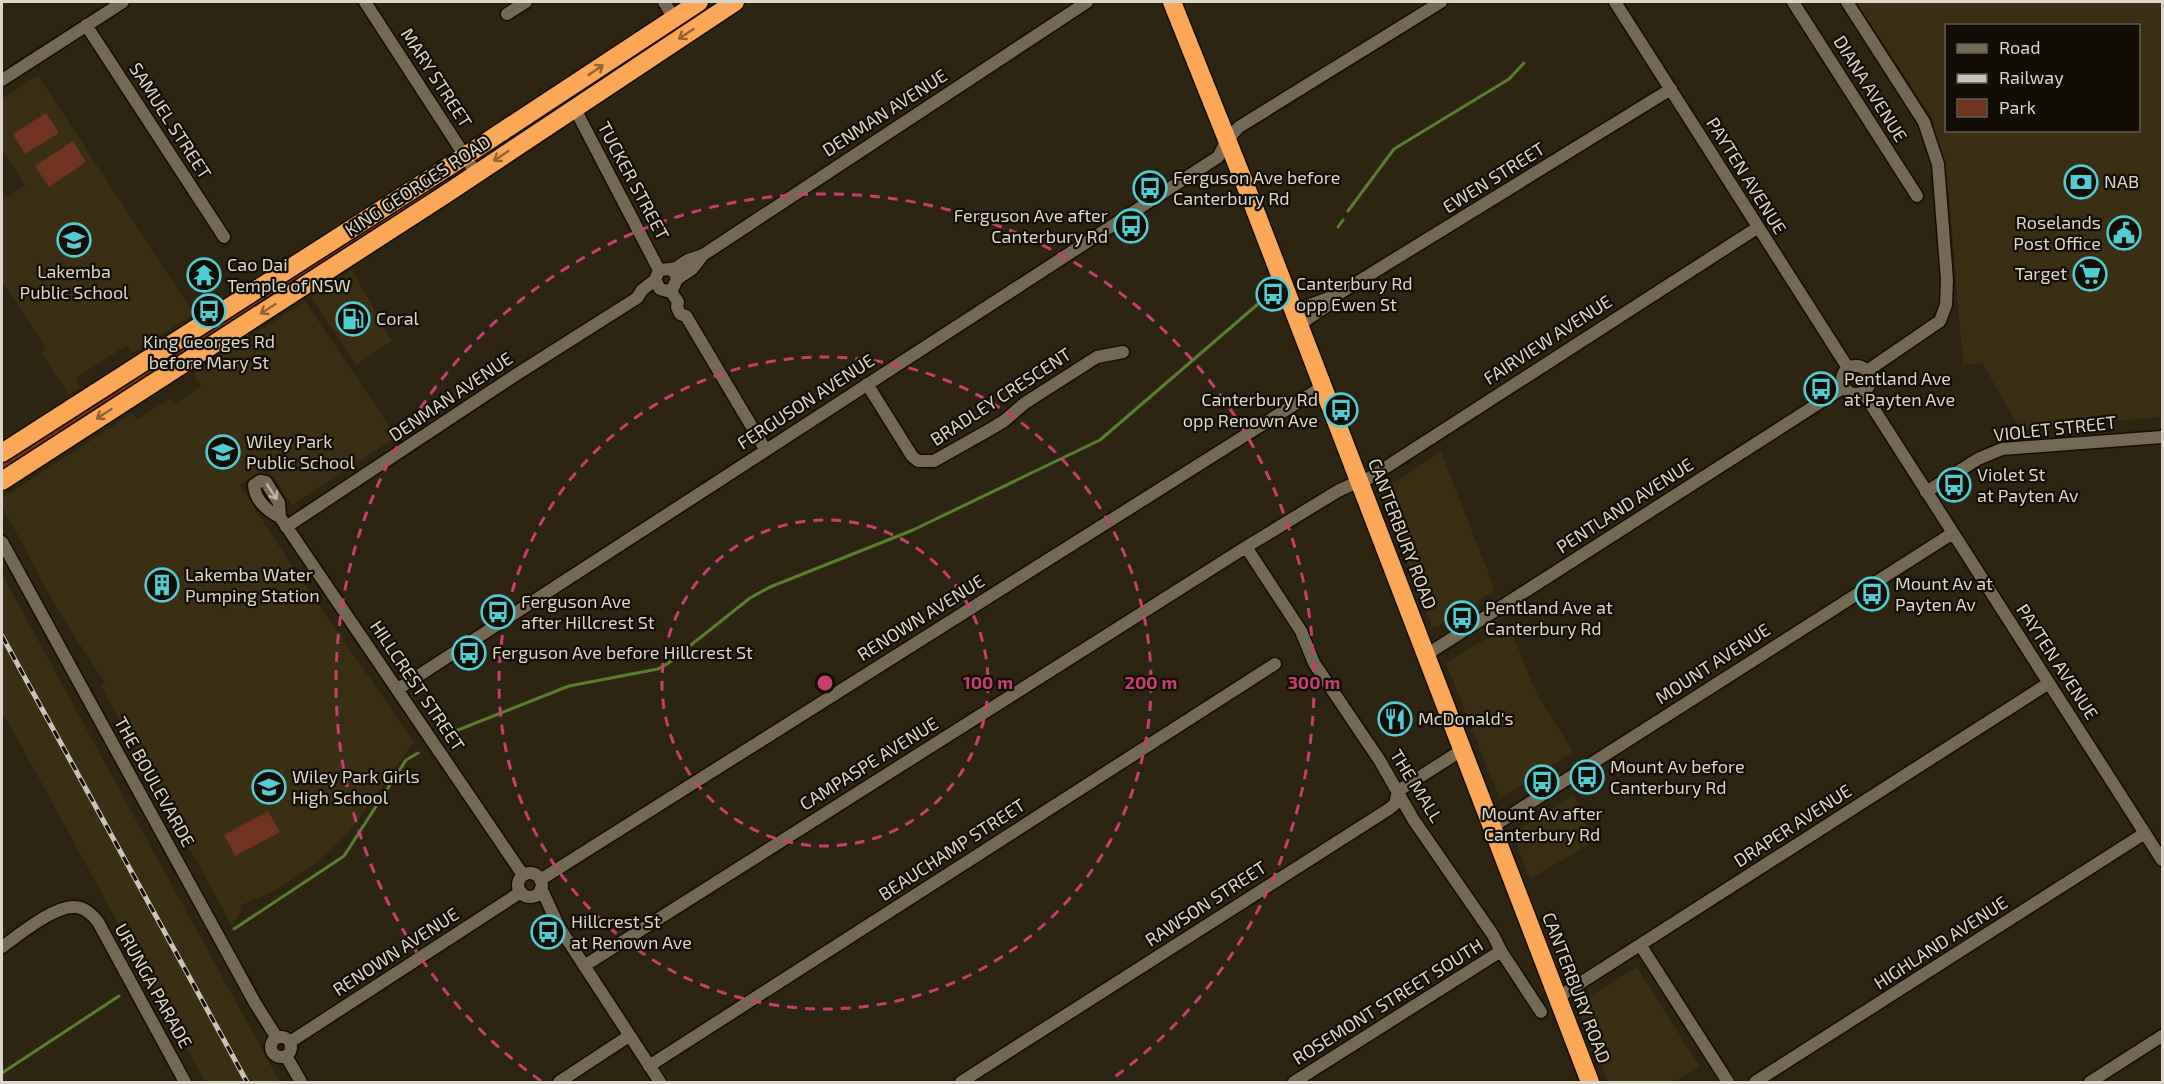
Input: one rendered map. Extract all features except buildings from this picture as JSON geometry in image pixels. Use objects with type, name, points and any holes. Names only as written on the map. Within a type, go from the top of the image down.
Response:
[{"type":"highway","name":"KING GEORGES ROAD","points":[[2,453],[465,156],[699,2]]},
{"type":"highway","name":"KING GEORGES ROAD","points":[[2,481],[575,109],[735,2]]},
{"type":"highway","name":"CANTERBURY ROAD","points":[[1172,2],[1590,1083]]},
{"type":"street","points":[[2,80],[123,2]]},
{"type":"street","name":"MARY STREET","points":[[365,2],[476,173]]},
{"type":"street","points":[[507,14],[526,2]]},
{"type":"street","points":[[664,2],[674,18]]},
{"type":"street","name":"DENMAN AVENUE","points":[[283,522],[637,298],[642,290],[665,279],[688,260],[703,255],[1087,2]]},
{"type":"street","name":"FERGUSON AVENUE","points":[[398,689],[1218,157],[1227,141],[1239,127],[1421,6],[1441,2]]},
{"type":"street","name":"PAYTEN AVENUE","points":[[1615,2],[1848,368]]},
{"type":"street","name":"DIANA AVENUE","points":[[1793,2],[1917,196]]},
{"type":"street","points":[[1847,2],[1924,122],[1938,164],[1943,206],[1946,305],[1940,321],[1867,371]]},
{"type":"street","name":"SAMUEL STREET","points":[[86,26],[224,237]]},
{"type":"street","name":"EWEN STREET","points":[[1296,318],[1328,306],[1335,296],[1671,89]]},
{"type":"street","name":"TUCKER STREET","points":[[575,109],[678,302],[677,307],[680,314],[686,316],[765,449]]},
{"type":"street","name":"FAIRVIEW AVENUE","points":[[1359,482],[1757,228]]},
{"type":"street","name":"BRADLEY CRESCENT","points":[[867,384],[912,456],[918,461],[934,461],[1004,421],[1025,403],[1097,357],[1123,352]]},
{"type":"street","points":[[1860,366],[1867,371],[1869,385],[1863,392],[1855,394],[1844,387],[1842,375],[1848,368],[1860,366]]},
{"type":"street","name":"RENOWN AVENUE","points":[[540,884],[1322,387]]},
{"type":"street","name":"PENTLAND AVENUE","points":[[1426,655],[1844,387]]},
{"type":"street","name":"PAYTEN AVENUE","points":[[1863,392],[2163,860]]},
{"type":"street","name":"VIOLET STREET","points":[[1926,492],[1978,459],[2002,449],[2163,437]]},
{"type":"street","name":"CAMPASPE AVENUE","points":[[584,966],[1246,547],[1338,491],[1359,482]]},
{"type":"street","name":"HILLCREST STREET","points":[[283,522],[523,875]]},
{"type":"street","name":"MOUNT AVENUE","points":[[1492,826],[1953,533]]},
{"type":"street","name":"THE BOULEVARDE","points":[[2,542],[255,1003],[277,1038]]},
{"type":"street","name":"THE MALL","points":[[1246,547],[1301,631],[1314,663],[1398,791],[1413,819],[1493,935],[1500,951],[1541,1012]]},
{"type":"street","name":"BEAUCHAMP STREET","points":[[649,1066],[1275,664]]},
{"type":"street","name":"DRAPER AVENUE","points":[[1557,998],[2049,683]]},
{"type":"street","name":"RAWSON STREET","points":[[961,1083],[1389,809],[1395,804],[1398,791],[1462,750]]},
{"type":"street","name":"HIGHLAND AVENUE","points":[[1755,1083],[2145,833]]},
{"type":"street","points":[[559,927],[525,895],[518,882],[523,875],[531,873],[540,884],[559,927],[660,1083]]},
{"type":"street","points":[[525,895],[536,894],[540,884]]},
{"type":"street","name":"RENOWN AVENUE","points":[[290,1042],[525,895]]},
{"type":"street","name":"URUNGA PARADE","points":[[2,947],[60,910],[74,906],[85,910],[98,922],[185,1083]]},
{"type":"street","points":[[1641,946],[1728,1083]]},
{"type":"street","name":"ROSEMONT STREET SOUTH","points":[[1294,1083],[1500,951]]},
{"type":"street","points":[[560,1083],[628,1036]]},
{"type":"street","points":[[2090,1083],[2163,1036]]},
{"type":"street","points":[[283,1037],[290,1042],[292,1048],[286,1056],[277,1056],[272,1052],[272,1042],[277,1038],[283,1037]]},
{"type":"street","points":[[286,1056],[301,1083]]},
{"type":"shaded area","points":[[1856,2],[2162,2],[2162,417],[2020,429],[1982,363],[1963,365],[1949,195],[1944,163],[1938,161],[1934,121]]},
{"type":"shaded area","name":"Lakemba Public School","points":[[38,75],[194,314],[133,353],[127,345],[76,378],[80,387],[69,395],[41,353],[46,349],[2,280],[2,201],[25,185],[2,149],[2,99]]},
{"type":"shaded area","name":"Coral","points":[[352,270],[392,341],[356,365],[311,297]]},
{"type":"shaded area","points":[[305,301],[397,437],[292,505],[267,467],[240,485],[290,563],[414,742],[349,832],[317,862],[278,889],[256,900],[254,898],[240,907],[242,910],[232,926],[101,686],[105,683],[57,609],[2,506],[2,498],[133,413],[137,420],[170,398],[176,403],[201,386],[193,374]]},
{"type":"shaded area","points":[[1441,452],[1495,590],[1436,627],[1432,626],[1382,496],[1385,489]]},
{"type":"shaded area","points":[[2,574],[280,1082],[205,1082],[2,711]]},
{"type":"shaded area","points":[[1509,625],[1536,692],[1573,752],[1500,799],[1446,663]]},
{"type":"shaded area","points":[[1574,794],[1593,842],[1530,879],[1513,834]]},
{"type":"shaded area","points":[[1637,967],[1699,1066],[1674,1082],[1607,1082],[1579,1009],[1580,1003]]},
{"type":"green space","points":[[46,113],[59,133],[25,154],[13,134]]},
{"type":"green space","points":[[73,141],[86,162],[49,187],[35,166]]},
{"type":"green space","points":[[451,174],[427,195],[2,470],[2,463],[323,254]]},
{"type":"green space","points":[[268,811],[280,832],[235,856],[224,835]]},
{"type":"waterway","points":[[1348,211],[1394,149],[1509,79],[1524,63]]},
{"type":"waterway","points":[[1338,227],[1343,220]]},
{"type":"waterway","points":[[448,734],[569,686],[658,669],[750,598],[770,587],[913,530],[1100,440],[1265,298]]},
{"type":"waterway","points":[[234,929],[344,856],[406,760],[418,753]]},
{"type":"waterway","points":[[2,1073],[119,996]]},
{"type":"railway","points":[[2,636],[247,1082]]},
{"type":"place","name":"NAB","points":[[2081,182]]},
{"type":"place","name":"Ferguson Ave before Canterbury Rd","points":[[1150,188]]},
{"type":"place","name":"Ferguson Ave after Canterbury Rd","points":[[1131,226]]},
{"type":"place","name":"Roselands Post Office","points":[[2124,233]]},
{"type":"place","name":"Lakemba Public School","points":[[74,240]]},
{"type":"place","name":"Target","points":[[2090,274]]},
{"type":"place","name":"Cao Dai Temple of NSW","points":[[204,275]]},
{"type":"place","name":"Canterbury Rd opp Ewen St","points":[[1273,294]]},
{"type":"place","name":"King Georges Rd before Mary St","points":[[209,311]]},
{"type":"place","name":"Coral","points":[[353,319]]},
{"type":"place","name":"Pentland Ave at Payten Ave","points":[[1821,389]]},
{"type":"place","name":"Canterbury Rd opp Renown Ave","points":[[1341,410]]},
{"type":"place","name":"Wiley Park Public School","points":[[223,452]]},
{"type":"place","name":"Violet St at Payten Av","points":[[1954,485]]},
{"type":"place","name":"Lakemba Water Pumping Station","points":[[162,585]]},
{"type":"place","name":"Mount Av at Payten Av","points":[[1872,594]]},
{"type":"place","name":"Ferguson Ave after Hillcrest St","points":[[498,612]]},
{"type":"place","name":"Pentland Ave at Canterbury Rd","points":[[1462,618]]},
{"type":"place","name":"Ferguson Ave before Hillcrest St","points":[[469,653]]},
{"type":"place","name":"McDonald's","points":[[1395,719]]},
{"type":"place","name":"Mount Av before Canterbury Rd","points":[[1587,777]]},
{"type":"place","name":"Mount Av after Canterbury Rd","points":[[1542,782]]},
{"type":"place","name":"Wiley Park Girls High School","points":[[269,787]]},
{"type":"place","name":"Hillcrest St at Renown Ave","points":[[548,932]]}]
